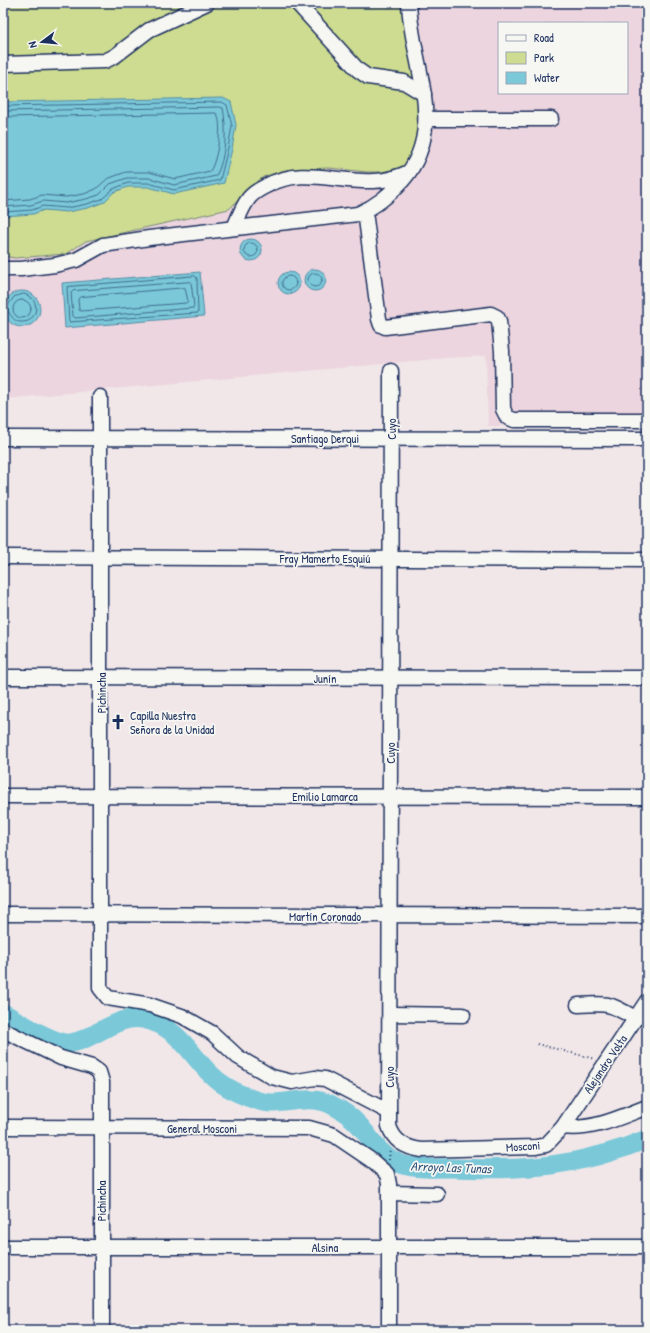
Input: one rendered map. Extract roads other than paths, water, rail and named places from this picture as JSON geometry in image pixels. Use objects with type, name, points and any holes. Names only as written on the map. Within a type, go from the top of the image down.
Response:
[{"type":"street","points":[[3,64],[105,61],[115,56],[149,30],[208,3]]},
{"type":"street","points":[[297,3],[358,70],[368,78],[404,82],[424,94]]},
{"type":"street","points":[[3,268],[21,269],[55,265],[76,260],[103,245],[358,214],[374,207],[390,194],[411,171],[422,150],[426,119],[424,94],[410,19],[410,3]]},
{"type":"street","points":[[426,119],[551,119]]},
{"type":"street","points":[[234,228],[241,210],[250,197],[279,179],[296,176],[317,176],[374,181],[397,177],[411,171]]},
{"type":"street","points":[[358,214],[363,215],[366,219],[379,319],[382,325],[385,327],[491,314],[497,317],[499,321],[502,351],[503,409],[507,417],[514,420],[647,420]]},
{"type":"street","name":"Cuyo","points":[[391,371],[389,1126],[392,1135]]},
{"type":"street","name":"Pichincha","points":[[100,397],[100,988],[108,998],[150,1005],[197,1024],[212,1033],[238,1057],[259,1071],[272,1077],[292,1082],[315,1078],[325,1079],[389,1112]]},
{"type":"street","name":"Santiago Derqui","points":[[3,438],[647,439]]},
{"type":"street","name":"Fray Mamerto Esquiú","points":[[3,558],[391,558],[647,560]]},
{"type":"street","name":"Junín","points":[[3,677],[647,678]]},
{"type":"street","name":"Emilio Lamarca","points":[[3,796],[647,797]]},
{"type":"street","name":"Martín Coronado","points":[[3,914],[647,916]]},
{"type":"street","name":"Alejandro Volta","points":[[563,1127],[647,1001]]},
{"type":"street","points":[[578,1005],[610,1004],[636,1018]]},
{"type":"street","points":[[390,1014],[463,1015]]},
{"type":"street","name":"Pichincha","points":[[3,1030],[62,1058],[92,1067],[99,1072],[102,1082],[102,1330]]},
{"type":"street","points":[[563,1127],[578,1129],[597,1126],[647,1107]]},
{"type":"street","name":"General Mosconi","points":[[3,1127],[309,1128],[334,1135],[371,1160],[387,1174],[389,1193]]},
{"type":"street","name":"Mosconi","points":[[392,1135],[399,1143],[411,1149],[536,1148],[546,1145],[563,1127]]},
{"type":"street","points":[[389,1330],[389,1193],[437,1194]]},
{"type":"street","name":"Alsina","points":[[3,1247],[647,1247]]},
{"type":"water","points":[[223,98],[231,102],[236,125],[224,183],[174,194],[148,187],[128,187],[114,192],[104,202],[88,208],[67,212],[44,210],[33,214],[3,216],[3,102]]},
{"type":"water","points":[[251,239],[259,242],[262,250],[259,258],[251,261],[243,258],[240,250],[243,242]]},
{"type":"water","points":[[315,269],[323,272],[326,280],[323,288],[315,291],[307,288],[304,280],[307,272]]},
{"type":"water","points":[[200,272],[204,316],[65,328],[62,283]]},
{"type":"water","points":[[289,272],[297,275],[300,283],[297,291],[289,294],[281,291],[278,283],[281,275]]},
{"type":"water","points":[[26,291],[35,296],[39,302],[39,316],[35,322],[26,327],[18,327],[9,322],[5,316],[4,305],[9,296],[15,292]]},
{"type":"waterway","name":"Arroyo Las Tunas","points":[[3,1013],[41,1034],[64,1043],[73,1043],[82,1040],[122,1021],[142,1019],[157,1023],[180,1039],[206,1069],[216,1079],[231,1090],[259,1101],[270,1103],[315,1100],[330,1104],[346,1113],[356,1122],[383,1154],[388,1158],[407,1166],[476,1169],[526,1168],[598,1156],[647,1139]]},
{"type":"place","name":"Capilla Nuestra Señora de la Unidad","points":[[118,722]]}]
